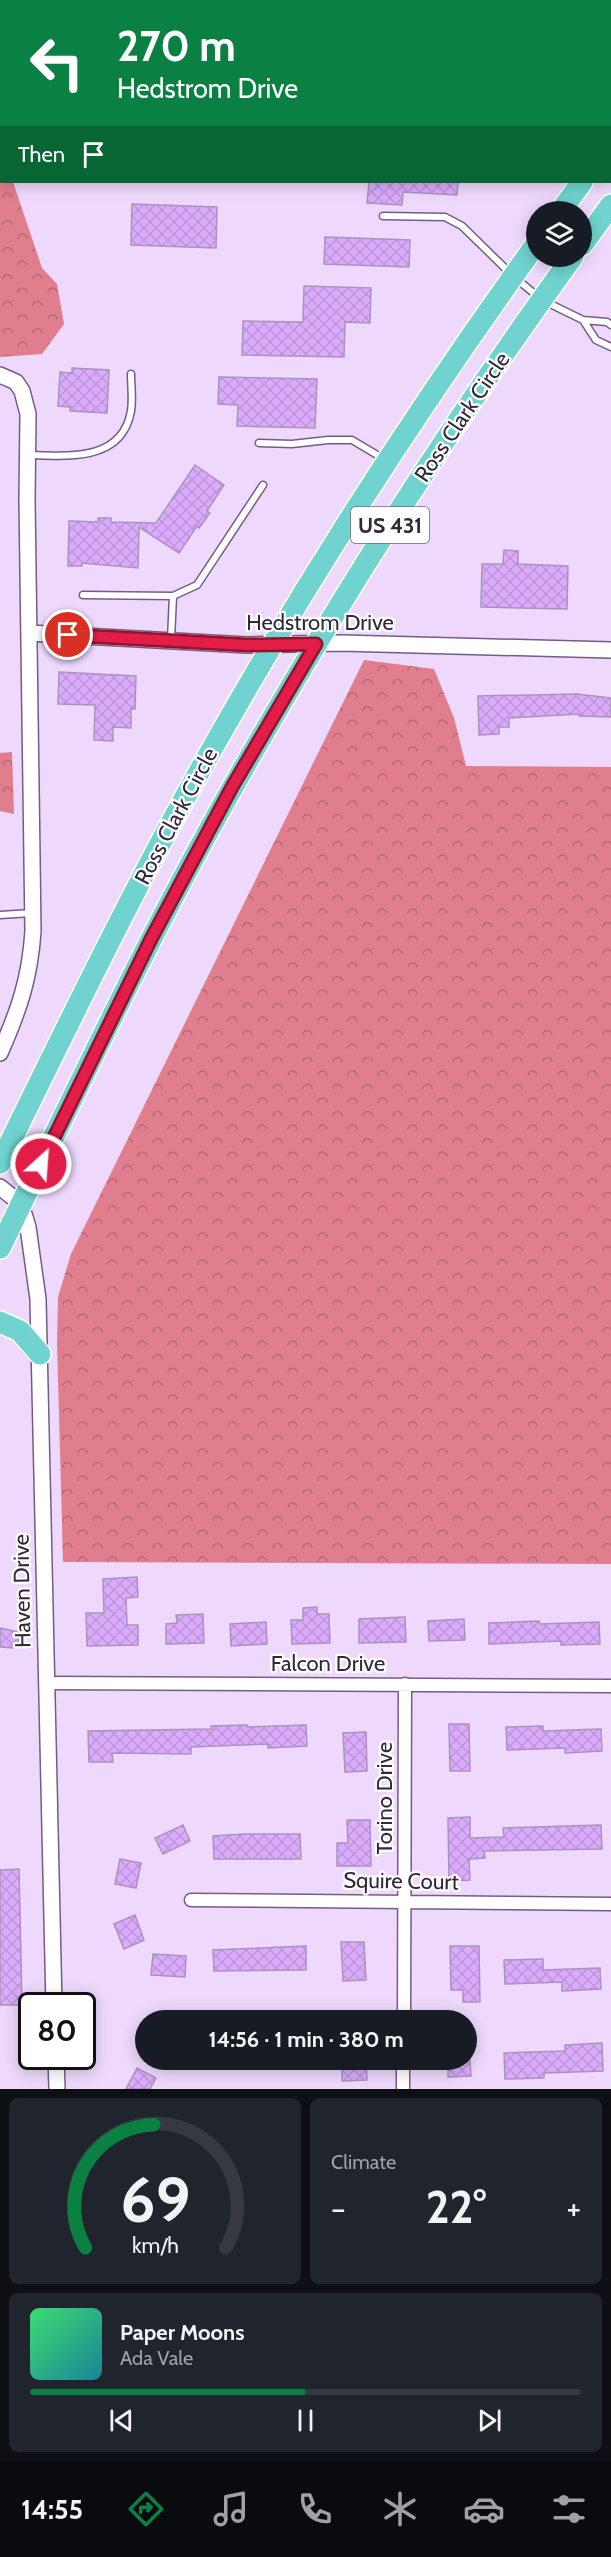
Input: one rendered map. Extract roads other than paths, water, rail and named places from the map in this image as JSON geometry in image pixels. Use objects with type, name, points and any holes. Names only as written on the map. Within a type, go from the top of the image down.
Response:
[{"type":"highway","points":[[568,201],[581,183]]},
{"type":"highway","points":[[592,231],[611,205]]},
{"type":"highway","name":"Ross Clark Circle","points":[[0,1163],[114,931],[194,781],[272,644],[387,461],[526,258]]},
{"type":"highway","name":"Ross Clark Circle","points":[[0,1248],[151,939],[232,787],[316,644],[420,479],[565,267]]},
{"type":"highway","points":[[0,1322],[20,1331],[40,1354]]},
{"type":"street","points":[[0,1053],[15,1019],[28,979],[31,960],[32,913],[28,414],[22,391],[16,382],[4,376]]},
{"type":"street","name":"Hedstrom Drive","points":[[29,633],[272,644],[611,650]]},
{"type":"street","points":[[0,1188],[21,1204]]},
{"type":"street","name":"Haven Drive","points":[[21,1204],[28,1227],[34,1263],[40,1354],[54,1992]]},
{"type":"street","name":"Falcon Drive","points":[[46,1683],[611,1686]]},
{"type":"street","name":"Torino Drive","points":[[404,2010],[405,1684]]},
{"type":"street","name":"Squire Court","points":[[191,1900],[610,1904]]},
{"type":"street","points":[[56,2070],[57,2089]]},
{"type":"street","points":[[403,2070],[403,2089]]},
{"type":"lane","points":[[383,216],[445,217],[462,226],[513,276],[542,300],[583,320],[611,324]]},
{"type":"lane","points":[[583,320],[596,340],[611,347]]},
{"type":"lane","points":[[28,455],[65,456],[91,452],[113,445],[126,426],[131,410],[131,374]]},
{"type":"lane","points":[[259,443],[292,444],[352,440],[387,461]]},
{"type":"lane","points":[[83,595],[173,596],[197,585],[263,484]]},
{"type":"lane","points":[[171,641],[173,596]]},
{"type":"lane","points":[[0,915],[32,913]]}]
